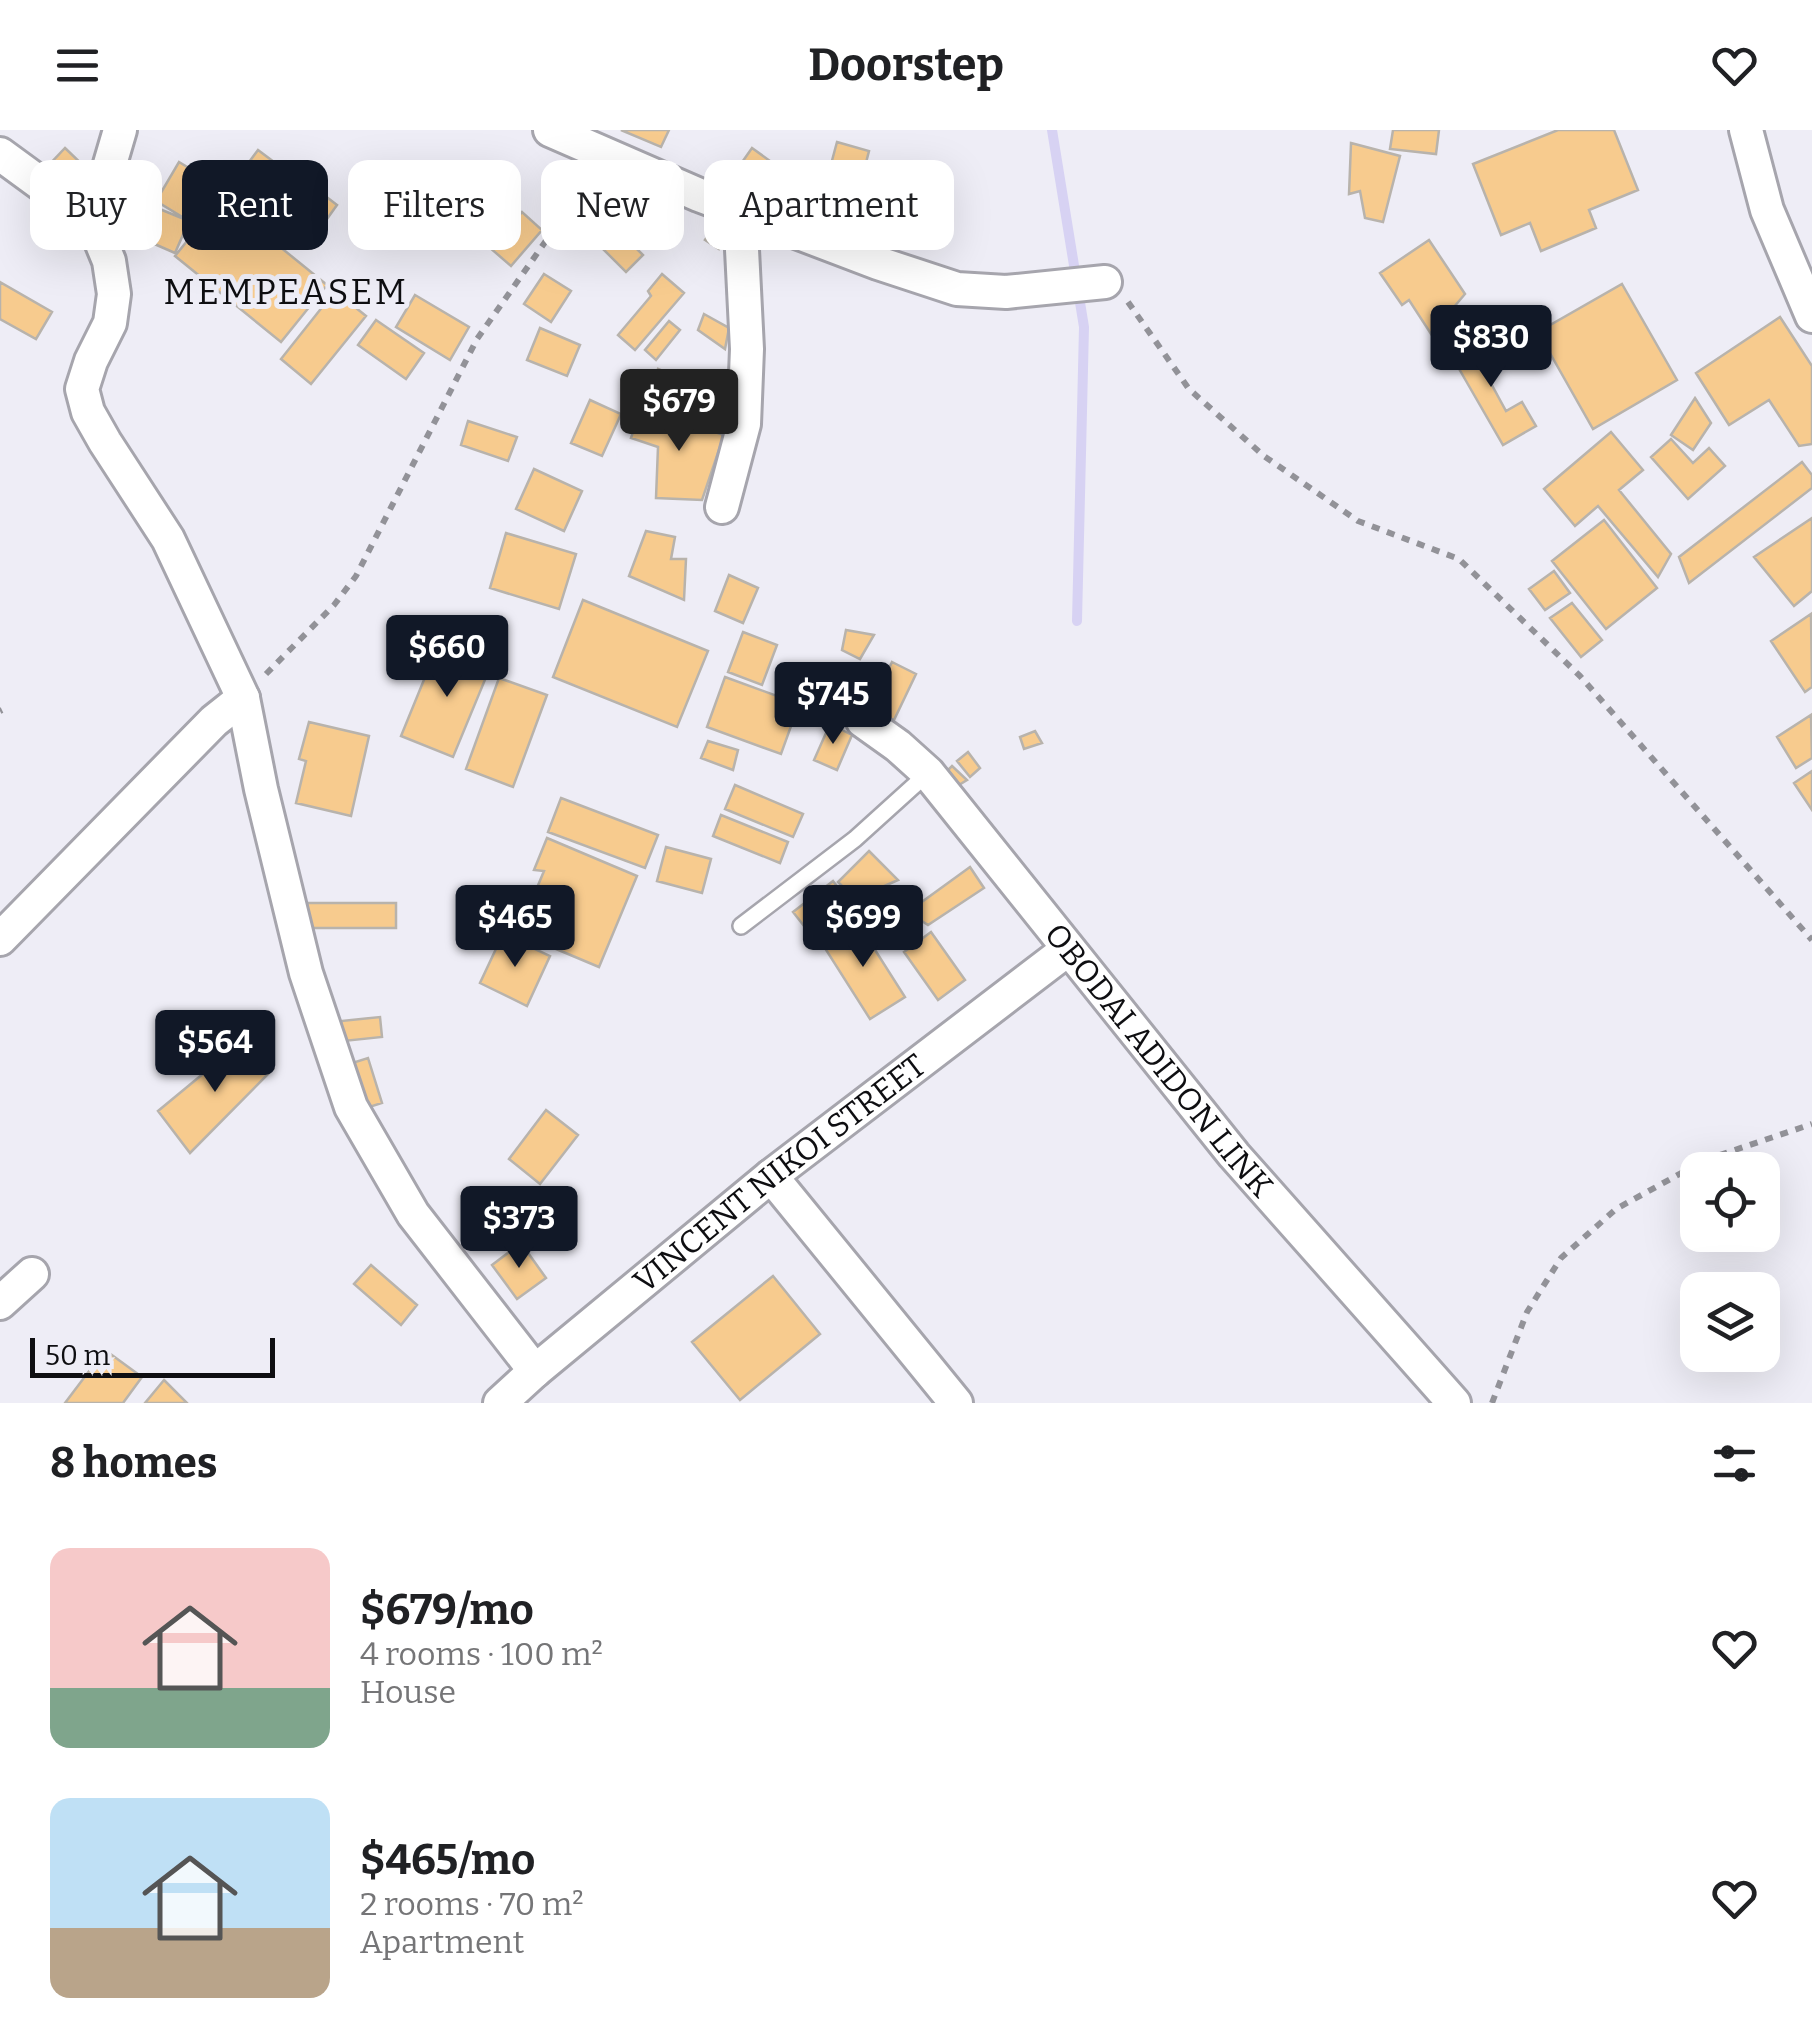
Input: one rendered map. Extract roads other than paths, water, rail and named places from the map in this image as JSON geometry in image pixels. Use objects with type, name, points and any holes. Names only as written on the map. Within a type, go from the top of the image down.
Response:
[{"type":"street","points":[[111,160],[120,130]]},
{"type":"street","points":[[550,130],[704,195]]},
{"type":"street","points":[[1746,130],[1767,210],[1812,316]]},
{"type":"street","points":[[0,154],[30,176]]},
{"type":"street","points":[[104,250],[114,294],[110,323],[91,360],[82,390],[88,412],[168,539],[243,698],[306,973],[351,1106],[413,1214],[535,1371]]},
{"type":"street","points":[[722,506],[744,424],[747,349],[742,250]]},
{"type":"street","points":[[845,250],[957,289],[1006,292],[1097,282]]},
{"type":"street","points":[[0,939],[214,721],[243,698]]},
{"type":"street","name":"OBODAI ADIDON LINK","points":[[863,721],[928,773],[1234,1155],[1454,1403]]},
{"type":"street","name":"VINCENT NIKOI STREET","points":[[500,1403],[771,1176],[1068,950]]},
{"type":"street","points":[[771,1176],[956,1403]]},
{"type":"street","points":[[0,1303],[32,1274]]},
{"type":"lane","points":[[741,926],[855,840],[928,773]]},
{"type":"waterway","points":[[1052,130],[1084,327],[1077,621]]},
{"type":"district","name":"MEMPEASEM","points":[[286,292]]}]
